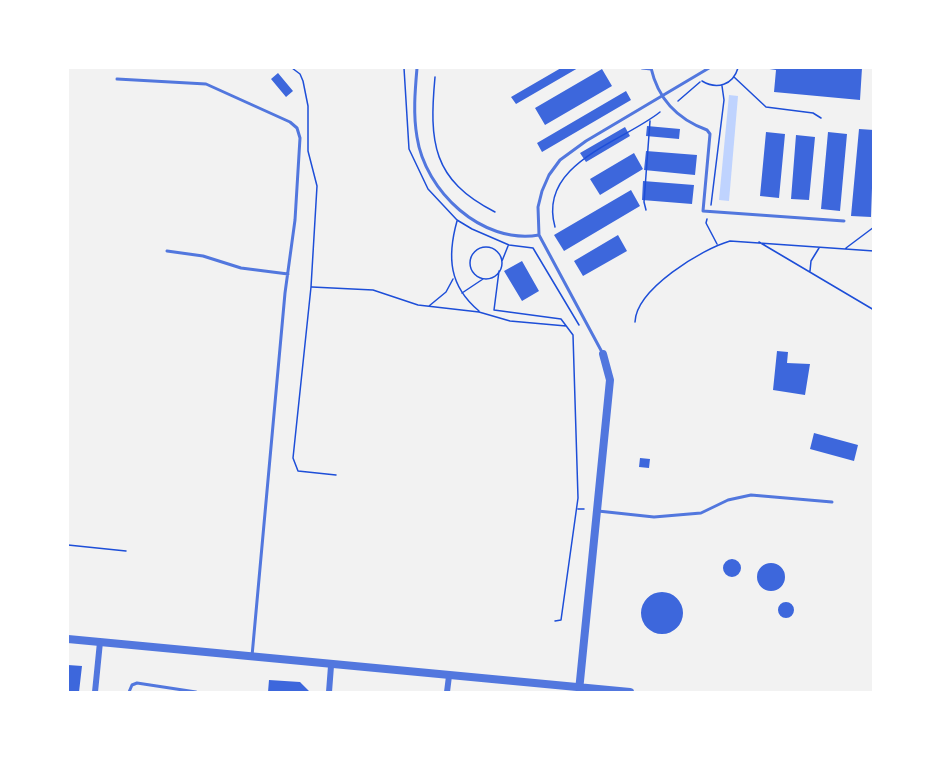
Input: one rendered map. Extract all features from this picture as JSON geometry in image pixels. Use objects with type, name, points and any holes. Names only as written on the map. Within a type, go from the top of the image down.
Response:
[{"type":"street","points":[[579,690],[609,380],[603,354]]},
{"type":"street","points":[[68,639],[579,690],[630,693]]},
{"type":"street","points":[[95,693],[100,642]]},
{"type":"street","points":[[329,693],[331,666]]},
{"type":"street","points":[[447,693],[449,676]]},
{"type":"lane","points":[[417,68],[414,106],[417,139],[425,165],[441,191],[461,211],[494,230],[521,237],[539,235]]},
{"type":"lane","points":[[642,68],[651,68],[662,95],[678,116],[708,130],[710,134],[703,211],[844,221]]},
{"type":"lane","points":[[603,354],[539,235],[538,207],[542,191],[549,175],[560,160],[709,68]]},
{"type":"lane","points":[[117,79],[206,84],[290,122],[297,128],[300,138],[300,161],[267,469],[252,658]]},
{"type":"lane","points":[[167,251],[203,256],[241,268],[288,274]]},
{"type":"lane","points":[[597,511],[654,516],[702,513],[728,500],[752,495],[832,502]]},
{"type":"lane","points":[[129,693],[132,685],[137,683],[196,693]]},
{"type":"path","points":[[292,68],[297,70],[303,81],[308,106],[308,151],[317,186],[311,287],[292,458],[298,471],[336,475]]},
{"type":"path","points":[[404,68],[409,149],[428,189],[457,220],[509,245],[528,246],[537,252],[581,330]]},
{"type":"path","points":[[715,86],[722,86],[734,78],[738,68]]},
{"type":"path","points":[[435,77],[432,128],[442,165],[454,184],[471,200],[495,212]]},
{"type":"path","points":[[734,78],[766,107],[813,113],[821,118]]},
{"type":"path","points":[[678,101],[702,81]]},
{"type":"path","points":[[717,245],[706,223],[714,196],[724,100],[722,86]]},
{"type":"path","points":[[555,227],[552,216],[553,202],[565,176],[580,161],[651,120],[660,111]]},
{"type":"path","points":[[646,210],[644,202],[651,120]]},
{"type":"path","points":[[457,220],[450,253],[453,279],[461,294],[479,312]]},
{"type":"path","points":[[845,248],[873,227]]},
{"type":"path","points":[[635,322],[641,302],[656,284],[717,245],[730,241],[758,241],[873,251]]},
{"type":"path","points":[[758,241],[873,310]]},
{"type":"path","points":[[509,245],[502,262],[494,310],[561,319],[573,335],[574,343],[577,509],[561,620],[555,621]]},
{"type":"path","points":[[810,272],[811,261],[820,246]]},
{"type":"path","points":[[483,279],[471,270],[470,261],[473,253],[482,248],[490,248],[497,252],[502,262]]},
{"type":"path","points":[[461,294],[483,279],[492,278],[500,271]]},
{"type":"path","points":[[428,306],[447,292],[453,279]]},
{"type":"path","points":[[311,287],[373,290],[428,306],[479,312],[510,321],[567,326]]},
{"type":"path","points":[[577,509],[584,510]]},
{"type":"path","points":[[68,545],[126,551]]},
{"type":"water","points":[[729,95],[738,96],[729,201],[719,200]]},
{"type":"building","points":[[561,68],[578,68],[516,104],[511,97]]},
{"type":"building","points":[[763,68],[862,68],[860,100],[774,92],[776,70]]},
{"type":"building","points":[[602,69],[612,86],[545,125],[535,108]]},
{"type":"building","points":[[278,73],[293,91],[286,97],[271,79]]},
{"type":"building","points":[[626,91],[631,100],[542,152],[537,143]]},
{"type":"building","points":[[647,126],[680,129],[679,139],[646,136]]},
{"type":"building","points":[[625,127],[630,136],[586,162],[580,153]]},
{"type":"building","points":[[859,129],[874,130],[871,217],[851,216]]},
{"type":"building","points":[[766,132],[785,134],[779,198],[760,196]]},
{"type":"building","points":[[828,132],[847,134],[840,211],[821,209]]},
{"type":"building","points":[[796,135],[815,137],[809,200],[791,199]]},
{"type":"building","points":[[646,151],[697,155],[695,175],[644,170]]},
{"type":"building","points":[[634,153],[643,169],[600,195],[590,179]]},
{"type":"building","points":[[643,181],[694,185],[692,204],[642,200]]},
{"type":"building","points":[[631,190],[640,206],[564,251],[554,235]]},
{"type":"building","points":[[618,235],[627,251],[583,276],[574,261]]},
{"type":"building","points":[[522,261],[539,291],[522,301],[504,271]]},
{"type":"building","points":[[777,351],[788,352],[787,363],[810,364],[805,395],[773,390]]},
{"type":"building","points":[[814,433],[858,445],[854,461],[810,449]]},
{"type":"building","points":[[640,458],[650,459],[649,468],[639,467]]},
{"type":"building","points":[[732,559],[738,562],[741,568],[738,574],[732,577],[726,574],[723,568],[726,562]]},
{"type":"building","points":[[771,563],[781,567],[785,577],[781,587],[771,591],[761,587],[757,577],[761,567]]},
{"type":"building","points":[[662,592],[677,598],[683,613],[677,628],[662,634],[647,628],[641,613],[647,598]]},
{"type":"building","points":[[786,602],[792,604],[794,610],[792,616],[786,618],[780,616],[778,610],[780,604]]},
{"type":"building","points":[[68,665],[82,666],[79,692],[68,692]]},
{"type":"building","points":[[269,680],[300,682],[310,692],[268,692]]}]
